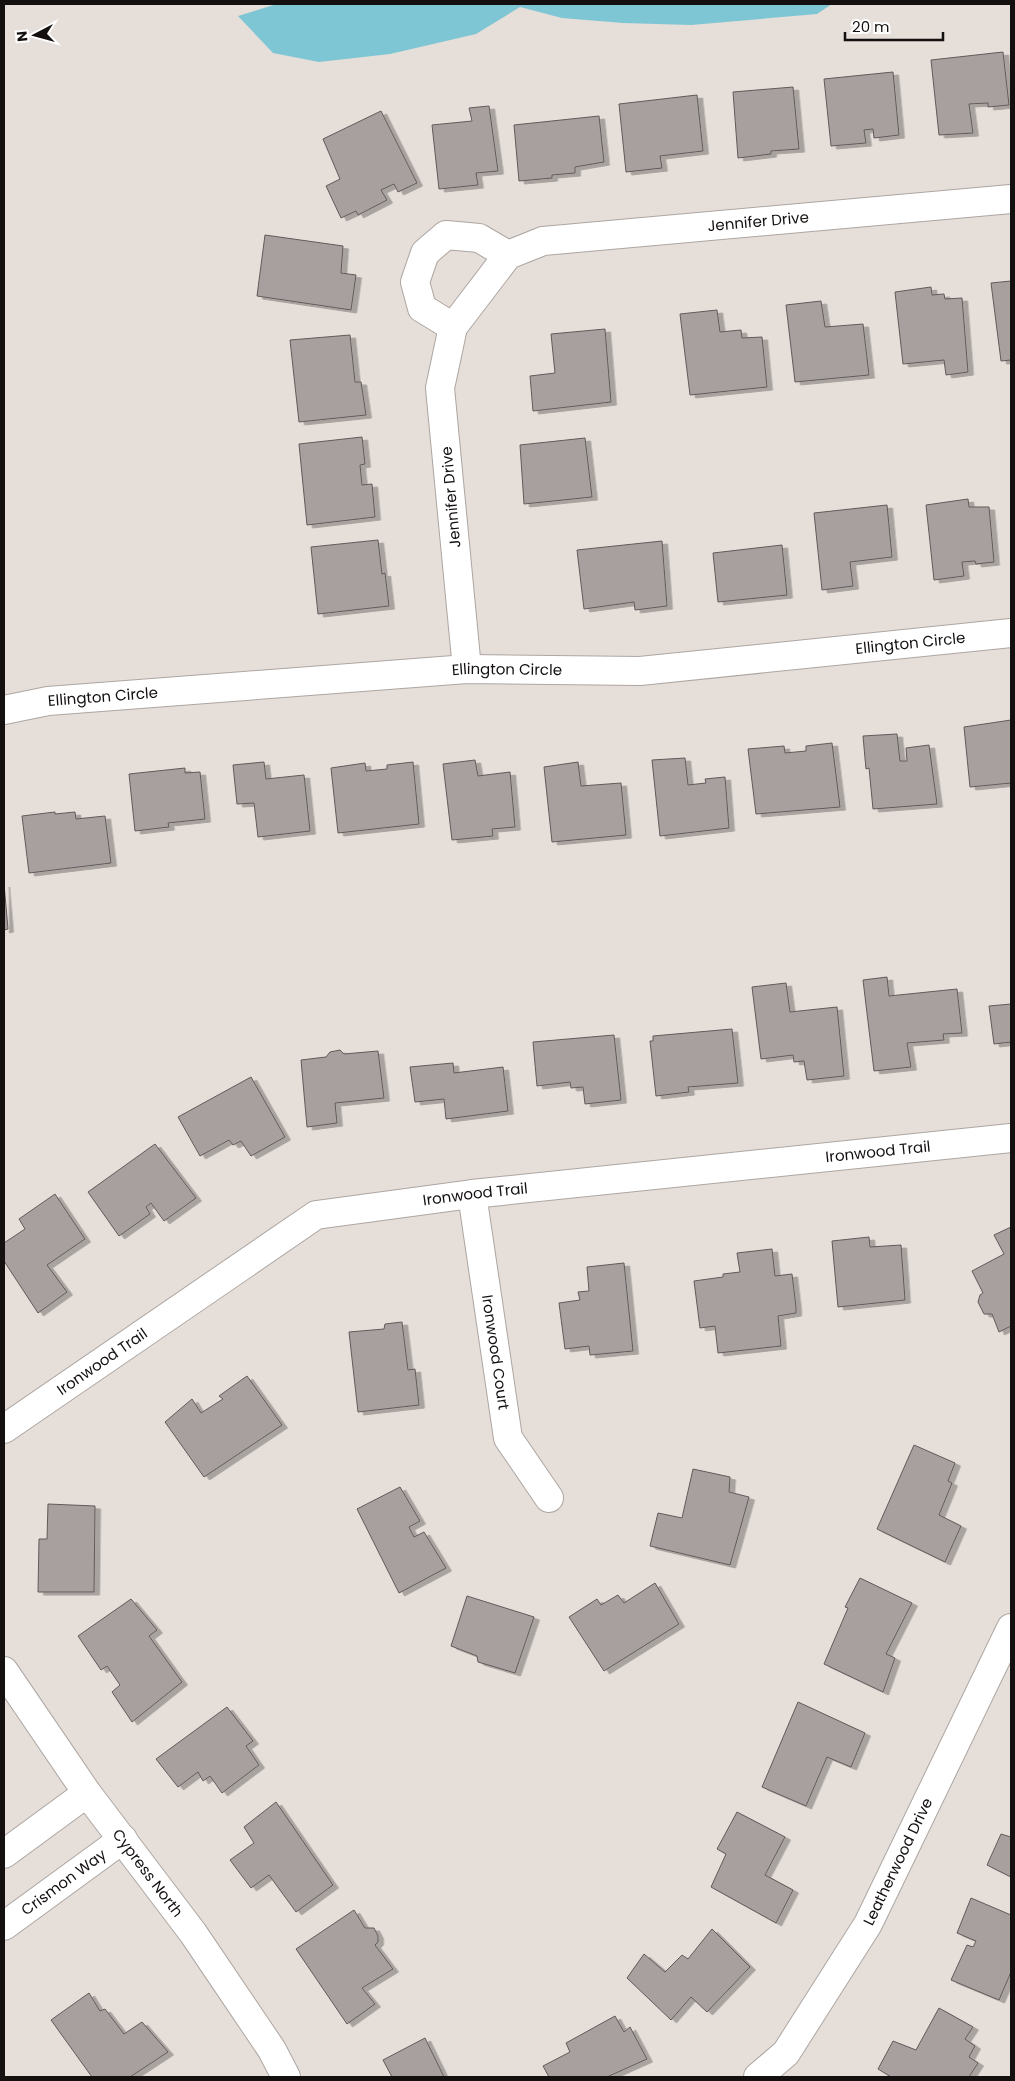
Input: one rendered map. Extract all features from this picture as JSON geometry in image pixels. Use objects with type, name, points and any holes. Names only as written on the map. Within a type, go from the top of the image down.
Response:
[{"type":"street","name":"Jennifer Drive","points":[[467,669],[440,388],[453,327],[508,255],[543,242],[1011,199]]},
{"type":"street","points":[[453,327],[422,308],[415,282],[425,253],[446,235],[479,238],[508,255]]},
{"type":"street","name":"Ellington Circle","points":[[4,710],[48,700],[467,669],[640,671],[1011,633]]},
{"type":"street","name":"Ironwood Trail","points":[[4,1429],[316,1215],[472,1194],[1011,1138]]},
{"type":"street","name":"Ironwood Court","points":[[472,1194],[508,1438],[549,1498]]},
{"type":"street","name":"Leatherwood Drive","points":[[758,2077],[786,2053],[868,1924],[1011,1628]]},
{"type":"street","name":"Cypress North","points":[[4,1671],[87,1793],[193,1933],[272,2050],[286,2077]]},
{"type":"street","points":[[4,1854],[87,1793]]},
{"type":"street","name":"Crismon Way","points":[[4,1926],[123,1839]]},
{"type":"water","points":[[277,4],[832,4],[817,14],[691,25],[623,23],[562,18],[520,7],[476,34],[390,54],[319,62],[273,53],[238,16]]},
{"type":"building","points":[[1003,52],[1009,105],[988,107],[988,103],[969,104],[973,133],[939,135],[931,60]]},
{"type":"building","points":[[893,72],[899,135],[874,138],[873,129],[864,130],[866,143],[831,146],[824,79]]},
{"type":"building","points":[[793,87],[799,149],[771,151],[771,154],[738,158],[733,92]]},
{"type":"building","points":[[697,95],[703,151],[660,156],[662,168],[626,172],[619,104]]},
{"type":"building","points":[[489,106],[498,171],[476,173],[478,185],[439,189],[432,125],[472,121],[469,108]]},
{"type":"building","points":[[381,111],[417,183],[398,192],[394,184],[381,190],[387,200],[358,215],[356,211],[341,218],[326,186],[340,179],[323,139]]},
{"type":"building","points":[[599,116],[604,162],[575,167],[575,173],[552,175],[552,178],[519,181],[514,125]]},
{"type":"building","points":[[265,235],[343,246],[341,273],[356,275],[351,310],[257,296]]},
{"type":"building","points":[[1011,281],[1011,360],[1001,361],[991,283]]},
{"type":"building","points":[[931,287],[932,295],[944,294],[945,299],[962,298],[968,372],[946,375],[944,360],[903,364],[895,292]]},
{"type":"building","points":[[821,301],[825,327],[863,324],[869,375],[795,382],[786,305]]},
{"type":"building","points":[[717,310],[720,332],[741,330],[742,338],[762,337],[767,387],[690,395],[680,314]]},
{"type":"building","points":[[605,329],[611,402],[533,411],[530,376],[555,373],[551,334]]},
{"type":"building","points":[[350,335],[355,382],[361,382],[366,415],[299,422],[290,340]]},
{"type":"building","points":[[362,437],[365,464],[360,465],[362,485],[372,484],[375,517],[307,525],[299,444]]},
{"type":"building","points":[[585,438],[592,497],[524,504],[520,445]]},
{"type":"building","points":[[968,499],[969,507],[989,507],[994,562],[976,564],[975,561],[962,562],[964,576],[934,580],[926,505]]},
{"type":"building","points":[[887,505],[892,557],[850,562],[853,586],[822,590],[814,513]]},
{"type":"building","points":[[378,540],[382,574],[385,573],[389,606],[318,614],[311,547]]},
{"type":"building","points":[[662,541],[667,606],[635,610],[634,602],[584,609],[577,550]]},
{"type":"building","points":[[782,545],[787,595],[718,602],[713,553]]},
{"type":"building","points":[[1011,720],[1011,783],[970,787],[964,727]]},
{"type":"building","points":[[897,734],[900,761],[907,761],[906,748],[929,745],[937,804],[873,809],[869,768],[866,769],[863,736]]},
{"type":"building","points":[[832,743],[840,807],[756,814],[748,749],[784,746],[785,753],[806,751],[806,746]]},
{"type":"building","points":[[685,758],[688,785],[706,783],[705,779],[725,777],[729,828],[660,836],[652,760]]},
{"type":"building","points":[[475,760],[478,776],[510,772],[515,827],[492,829],[493,836],[452,840],[443,764]]},
{"type":"building","points":[[264,762],[266,779],[304,775],[310,831],[258,837],[254,803],[237,804],[233,765]]},
{"type":"building","points":[[413,762],[419,824],[338,833],[331,768],[365,763],[366,771],[387,769],[387,765]]},
{"type":"building","points":[[578,762],[581,786],[621,783],[626,835],[552,842],[544,767]]},
{"type":"building","points":[[185,768],[185,773],[200,772],[205,819],[168,823],[169,827],[135,831],[129,774]]},
{"type":"building","points":[[55,812],[55,814],[75,812],[76,819],[105,816],[111,863],[29,873],[22,816]]},
{"type":"building","points":[[4,884],[8,929],[4,930]]},
{"type":"building","points":[[887,977],[889,996],[957,989],[962,1033],[943,1034],[944,1040],[907,1043],[911,1067],[874,1071],[863,980]]},
{"type":"building","points":[[786,983],[790,1012],[837,1007],[844,1076],[807,1080],[804,1061],[794,1062],[793,1055],[761,1059],[752,987]]},
{"type":"building","points":[[1011,1004],[1011,1042],[994,1044],[989,1006]]},
{"type":"building","points":[[732,1029],[738,1083],[688,1087],[689,1092],[656,1096],[650,1041],[653,1041],[653,1036]]},
{"type":"building","points":[[614,1035],[621,1100],[585,1104],[583,1087],[571,1088],[570,1082],[537,1086],[533,1042]]},
{"type":"building","points":[[340,1050],[344,1054],[378,1051],[384,1098],[335,1103],[337,1123],[307,1127],[301,1060],[326,1057],[330,1052]]},
{"type":"building","points":[[453,1063],[454,1073],[503,1067],[508,1111],[446,1119],[444,1099],[415,1102],[410,1067]]},
{"type":"building","points":[[251,1077],[285,1137],[251,1156],[241,1141],[233,1145],[229,1140],[200,1156],[178,1117]]},
{"type":"building","points":[[155,1144],[196,1198],[164,1221],[151,1203],[146,1207],[150,1214],[119,1236],[88,1192]]},
{"type":"building","points":[[55,1194],[85,1239],[47,1265],[67,1292],[38,1313],[4,1261],[4,1243],[25,1229],[19,1219]]},
{"type":"building","points":[[1011,1227],[1011,1326],[999,1332],[992,1314],[984,1314],[978,1302],[980,1295],[983,1293],[972,1271],[1004,1254],[994,1235]]},
{"type":"building","points":[[869,1237],[870,1247],[901,1245],[905,1300],[838,1307],[832,1241]]},
{"type":"building","points":[[772,1249],[775,1276],[792,1274],[796,1307],[796,1313],[778,1316],[781,1346],[718,1353],[715,1326],[700,1328],[694,1281],[723,1277],[723,1274],[740,1272],[737,1253]]},
{"type":"building","points":[[624,1263],[633,1351],[590,1355],[589,1346],[565,1349],[559,1303],[580,1300],[578,1292],[589,1291],[587,1267]]},
{"type":"building","points":[[402,1322],[408,1370],[415,1369],[419,1405],[358,1412],[349,1332],[384,1329],[385,1324]]},
{"type":"building","points":[[247,1376],[282,1425],[204,1477],[165,1422],[192,1399],[201,1413],[223,1399],[219,1396]]},
{"type":"building","points":[[914,1445],[955,1463],[948,1481],[952,1483],[939,1515],[961,1526],[945,1562],[877,1529]]},
{"type":"building","points":[[693,1469],[730,1477],[729,1492],[749,1497],[730,1565],[650,1546],[658,1513],[682,1518]]},
{"type":"building","points":[[400,1487],[420,1521],[409,1527],[414,1537],[424,1532],[446,1568],[399,1593],[357,1509]]},
{"type":"building","points":[[48,1504],[95,1506],[94,1592],[38,1592],[39,1539],[47,1539]]},
{"type":"building","points":[[860,1578],[912,1603],[886,1654],[895,1658],[883,1692],[824,1664],[848,1608],[845,1607]]},
{"type":"building","points":[[655,1583],[679,1624],[604,1671],[569,1617],[597,1599],[601,1605],[618,1595],[624,1603]]},
{"type":"building","points":[[467,1596],[534,1617],[515,1673],[478,1662],[477,1656],[451,1646]]},
{"type":"building","points":[[131,1599],[157,1630],[149,1636],[182,1682],[132,1722],[112,1692],[120,1685],[107,1666],[101,1670],[78,1636]]},
{"type":"building","points":[[798,1702],[865,1733],[851,1767],[827,1757],[806,1806],[762,1787]]},
{"type":"building","points":[[227,1707],[253,1741],[246,1746],[259,1765],[222,1793],[210,1776],[203,1781],[198,1772],[178,1787],[156,1759]]},
{"type":"building","points":[[276,1802],[333,1885],[296,1912],[269,1875],[251,1888],[230,1860],[254,1843],[244,1827]]},
{"type":"building","points":[[737,1812],[785,1837],[765,1875],[793,1890],[776,1923],[711,1887],[726,1854],[717,1849]]},
{"type":"building","points":[[1001,1834],[1011,1837],[1011,1877],[987,1865]]},
{"type":"building","points":[[971,1898],[1011,1915],[1011,1972],[999,2000],[951,1980],[967,1945],[973,1947],[976,1941],[957,1933]]},
{"type":"building","points":[[354,1910],[365,1928],[374,1928],[378,1936],[378,1942],[375,1945],[393,1969],[362,1988],[375,2004],[347,2024],[296,1949]]},
{"type":"building","points":[[712,1929],[750,1967],[707,2012],[691,1997],[671,2020],[627,1978],[644,1954],[665,1972],[682,1955],[688,1959]]},
{"type":"building","points":[[89,1993],[100,2011],[105,2009],[124,2034],[142,2022],[168,2052],[130,2077],[92,2077],[51,2020]]},
{"type":"building","points":[[939,2008],[973,2027],[965,2039],[975,2046],[969,2057],[978,2063],[969,2077],[891,2077],[878,2069],[893,2041],[916,2050]]},
{"type":"building","points":[[615,2016],[624,2032],[630,2027],[647,2059],[607,2077],[549,2077],[543,2066],[570,2052],[566,2043]]},
{"type":"building","points":[[425,2038],[444,2077],[392,2077],[383,2060]]}]
